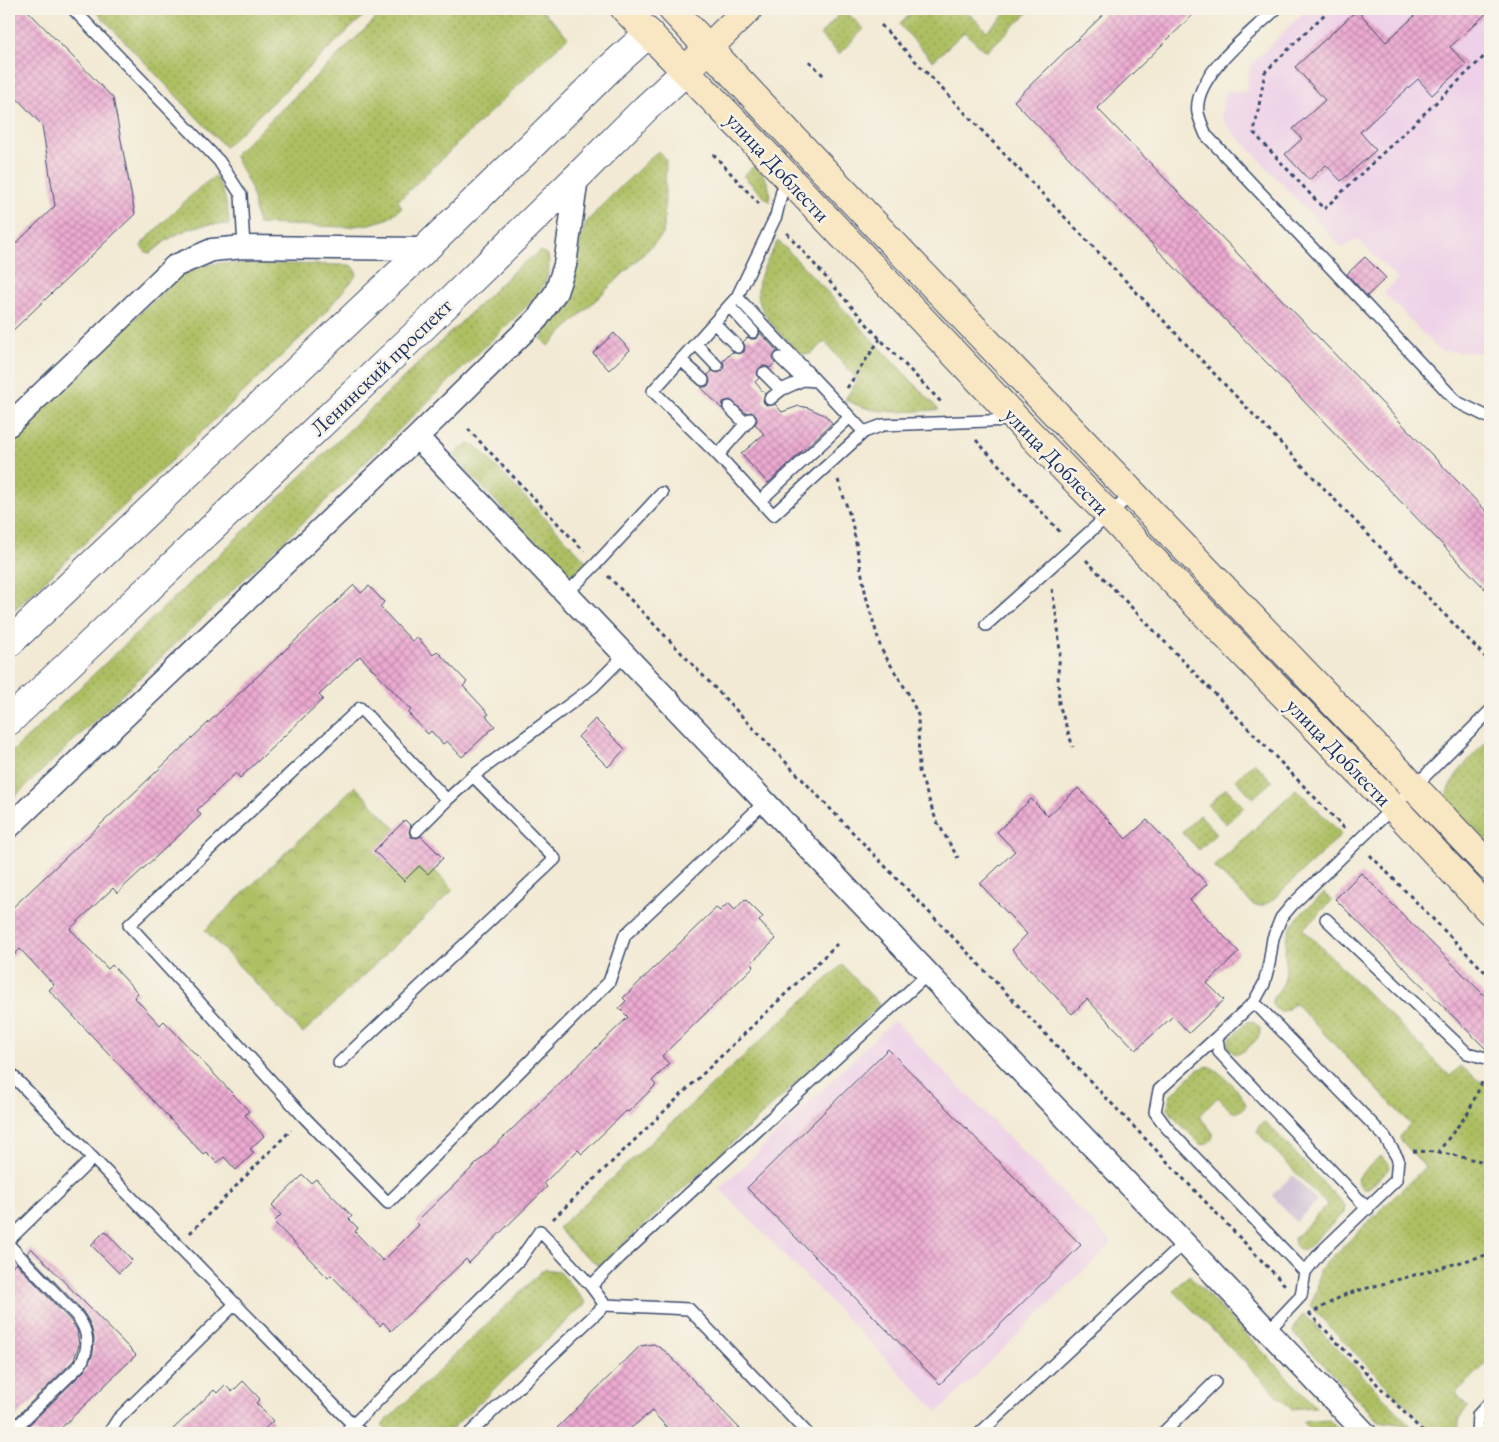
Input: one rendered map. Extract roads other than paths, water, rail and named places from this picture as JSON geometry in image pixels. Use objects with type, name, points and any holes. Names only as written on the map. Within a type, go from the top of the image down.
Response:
[{"type":"main road","name":"улица Доблести","points":[[625,9],[1109,516],[1393,808],[1490,911]]},
{"type":"main road","name":"Ленинский проспект","points":[[686,71],[748,9]]},
{"type":"main road","name":"улица Доблести","points":[[676,10],[708,48],[1490,867]]},
{"type":"main road","points":[[649,33],[676,10]]},
{"type":"street","points":[[9,643],[514,163],[609,68],[649,33]]},
{"type":"street","name":"Ленинский проспект","points":[[9,720],[407,343],[686,71]]},
{"type":"street","points":[[9,827],[537,319],[556,292],[565,265],[577,177]]},
{"type":"street","points":[[9,425],[175,266],[212,250],[244,248],[424,249]]},
{"type":"street","points":[[416,437],[929,973],[1365,1433]]},
{"type":"lane","points":[[73,9],[220,161],[241,195],[244,248]]},
{"type":"lane","points":[[1276,9],[1216,66],[1201,90],[1198,112],[1206,135],[1457,402],[1490,418]]},
{"type":"lane","points":[[786,176],[775,220],[733,302],[653,391],[718,455],[773,515],[831,460],[864,432],[883,425],[1017,420]]},
{"type":"lane","points":[[733,302],[753,332]]},
{"type":"lane","points":[[733,302],[816,381],[864,432]]},
{"type":"lane","points":[[714,324],[738,347]]},
{"type":"lane","points":[[696,344],[717,366]]},
{"type":"lane","points":[[780,358],[803,380]]},
{"type":"lane","points":[[682,360],[703,380]]},
{"type":"lane","points":[[764,373],[781,390]]},
{"type":"lane","points":[[770,400],[781,390],[803,380],[816,381]]},
{"type":"lane","points":[[718,455],[747,421],[729,407]]},
{"type":"lane","points":[[760,501],[850,418]]},
{"type":"lane","points":[[566,593],[596,564],[662,493]]},
{"type":"lane","points":[[986,625],[1132,494]]},
{"type":"lane","points":[[416,831],[473,776],[592,687],[625,655]]},
{"type":"lane","points":[[447,800],[360,708],[129,924],[304,1117],[388,1203],[609,982],[624,935],[765,802]]},
{"type":"lane","points":[[1304,1272],[1166,1127],[1155,1112],[1159,1090],[1254,1002],[1264,984],[1273,938],[1281,918],[1292,905],[1393,808],[1490,710]]},
{"type":"lane","points":[[339,1063],[555,859],[473,776]]},
{"type":"lane","points":[[1326,919],[1468,1053],[1490,1059]]},
{"type":"lane","points":[[592,1286],[620,1257],[929,973]]},
{"type":"lane","points":[[1254,1002],[1385,1137],[1398,1159],[1396,1180],[1368,1209],[1320,1253],[1304,1272],[1301,1296],[1268,1331]]},
{"type":"lane","points":[[1216,1037],[1219,1052],[1368,1209]]},
{"type":"lane","points":[[9,1072],[235,1304],[353,1431],[521,1258],[540,1231],[592,1286],[605,1305]]},
{"type":"lane","points":[[9,1240],[93,1158]]},
{"type":"lane","points":[[980,1433],[1184,1242]]},
{"type":"lane","points":[[9,1245],[80,1319],[87,1340],[84,1357],[80,1365],[10,1433]]},
{"type":"lane","points":[[109,1433],[123,1414],[235,1304]]},
{"type":"lane","points":[[470,1433],[605,1305],[689,1309],[807,1433]]},
{"type":"lane","points":[[1162,1433],[1215,1382]]},
{"type":"lane","points":[[1477,1433],[1478,1415],[1490,1402]]}]
